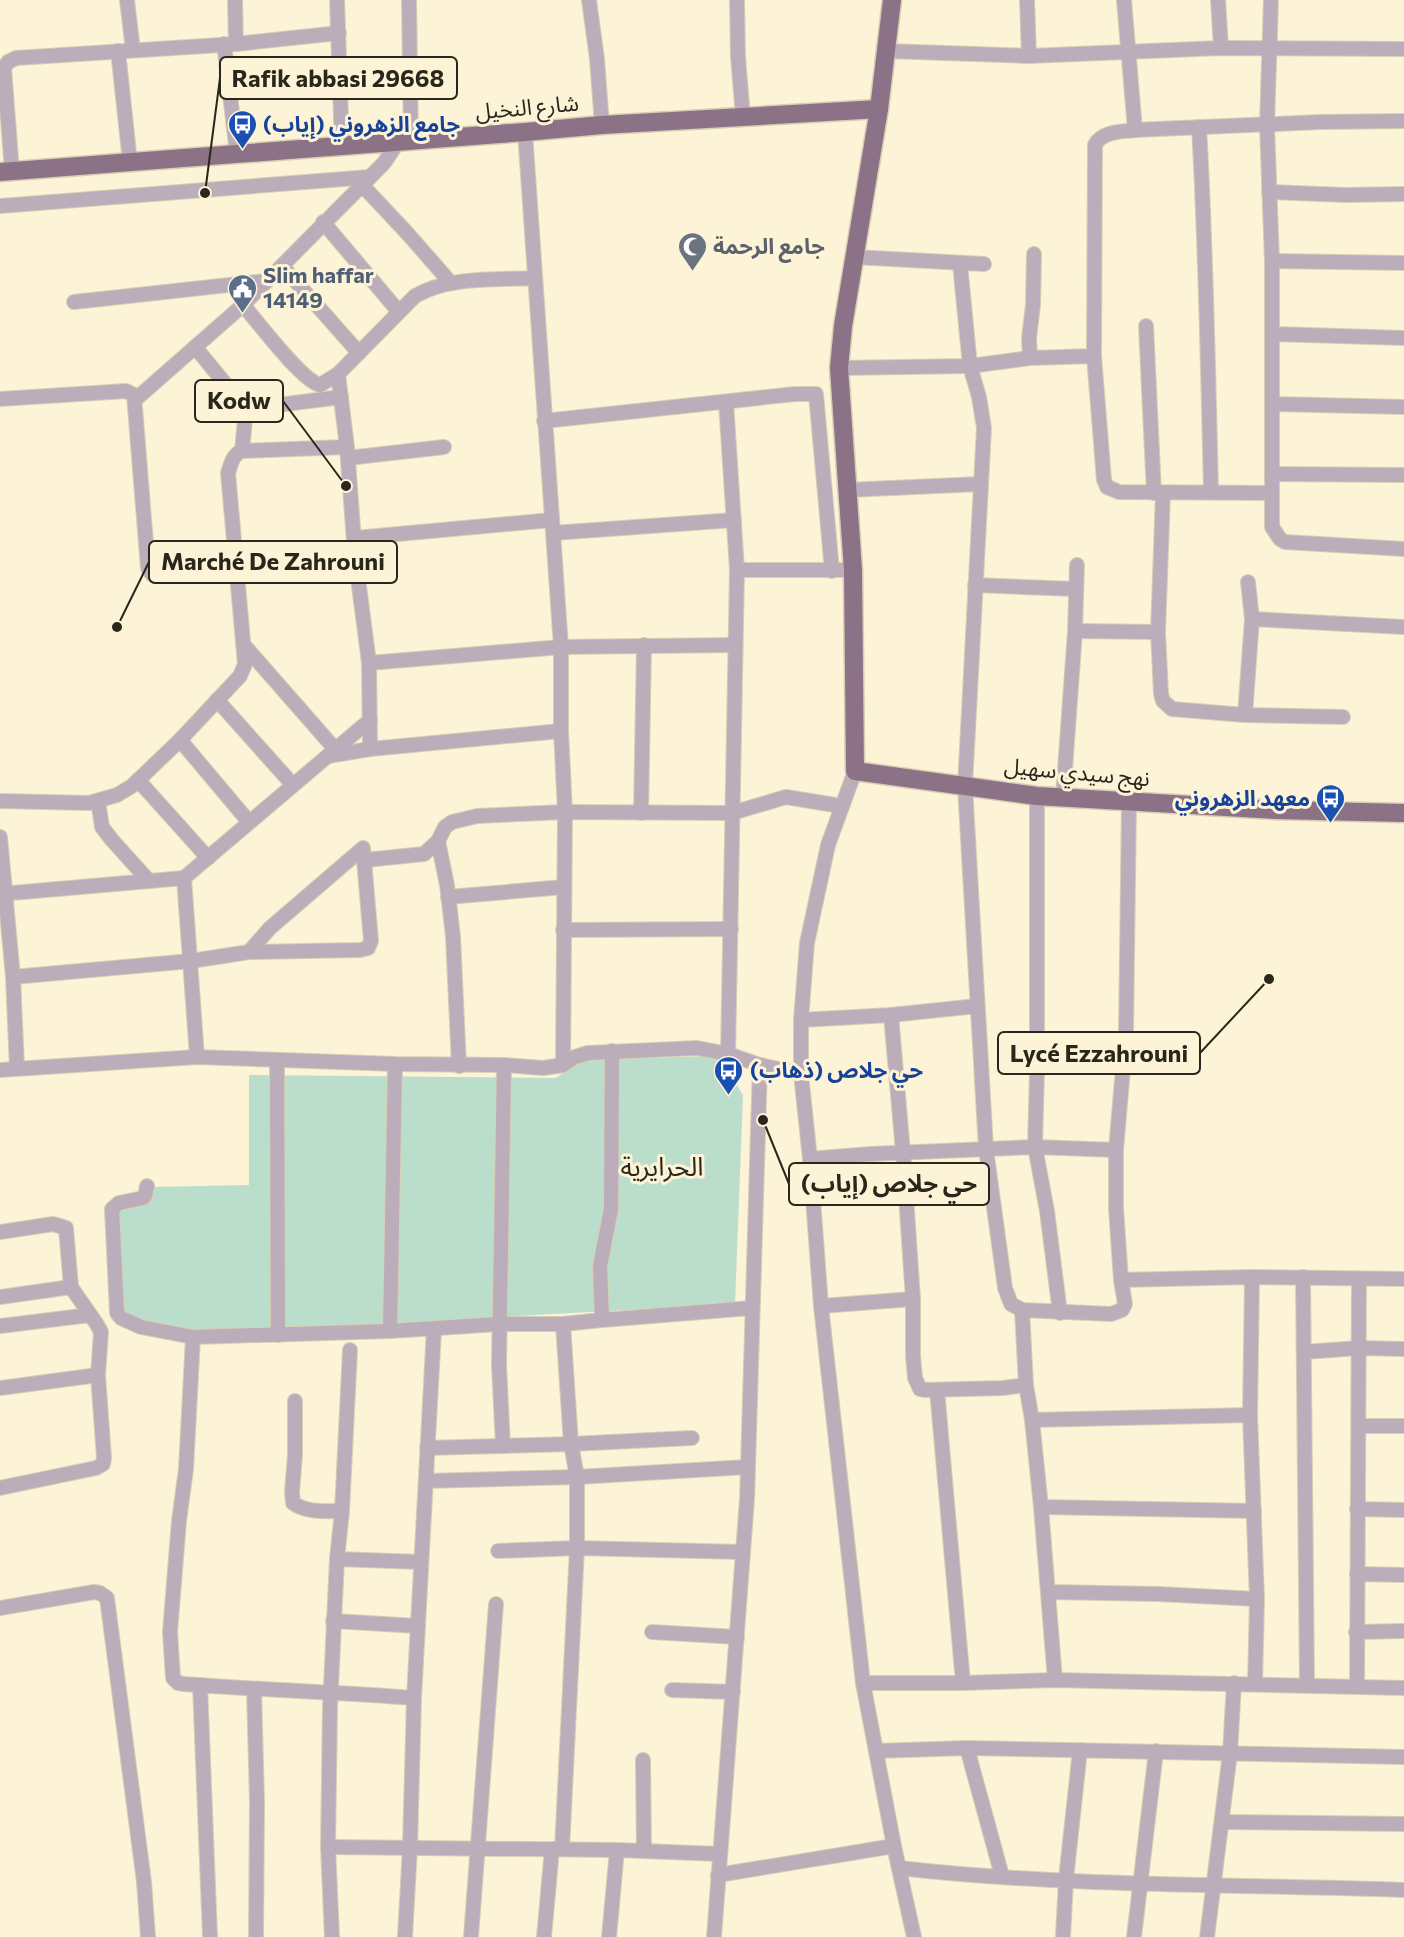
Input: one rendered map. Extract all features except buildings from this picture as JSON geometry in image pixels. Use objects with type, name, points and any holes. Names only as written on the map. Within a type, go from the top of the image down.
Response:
[{"type":"main road","points":[[855,771],[853,570],[839,368],[843,326],[879,110],[892,0]]},
{"type":"main road","name":"شارع النخيل","points":[[6,172],[602,125],[879,110]]},
{"type":"main road","name":"نهج سيدي سهيل","points":[[855,771],[1063,797],[1276,810],[1404,813]]},
{"type":"street","points":[[127,0],[133,50]]},
{"type":"street","points":[[235,0],[230,44],[237,154]]},
{"type":"street","points":[[337,0],[342,146]]},
{"type":"street","points":[[136,399],[243,304],[404,142],[410,0]]},
{"type":"street","points":[[589,0],[597,59],[602,125]]},
{"type":"street","points":[[737,0],[738,57],[743,117]]},
{"type":"street","points":[[1027,0],[1029,56]]},
{"type":"street","points":[[1124,0],[1135,130]]},
{"type":"street","points":[[1218,0],[1221,48]]},
{"type":"street","points":[[1271,0],[1267,125],[1272,261],[1272,527],[1280,539],[1285,542],[1404,549]]},
{"type":"street","points":[[6,172],[4,76],[6,65],[16,58],[230,44],[339,33]]},
{"type":"street","points":[[887,51],[1029,56],[1221,48],[1404,49]]},
{"type":"street","points":[[118,51],[130,162]]},
{"type":"street","points":[[1272,493],[1119,492],[1107,487],[1104,480],[1094,356],[1095,145],[1097,140],[1105,135],[1135,130],[1404,121]]},
{"type":"street","points":[[1199,127],[1207,285],[1206,333],[1211,491]]},
{"type":"street","points":[[525,132],[561,647],[561,732],[565,812],[562,1065]]},
{"type":"street","points":[[0,206],[366,181]]},
{"type":"street","points":[[366,181],[450,282]]},
{"type":"street","points":[[1269,192],[1346,195],[1404,194]]},
{"type":"street","points":[[323,222],[399,312]]},
{"type":"street","points":[[1030,358],[1034,254]]},
{"type":"street","points":[[854,257],[984,264]]},
{"type":"street","points":[[1272,261],[1404,263]]},
{"type":"street","points":[[960,264],[970,366],[979,397],[984,428],[965,786],[977,1006],[986,1149],[1005,1288],[1011,1304],[1022,1310],[1117,1313],[1125,1304],[1116,1208],[1116,1150],[1126,1033],[1129,801]]},
{"type":"street","points":[[282,266],[359,353]]},
{"type":"street","points":[[243,304],[289,358],[313,382],[320,384],[338,374],[415,296],[428,289],[450,282],[535,278]]},
{"type":"street","points":[[74,302],[265,281]]},
{"type":"street","points":[[1146,326],[1158,493],[1158,632],[1161,694],[1164,703],[1172,709],[1245,715],[1343,717]]},
{"type":"street","points":[[1272,334],[1404,338]]},
{"type":"street","points":[[195,347],[246,409],[242,451]]},
{"type":"street","points":[[839,368],[970,366],[1030,358],[1094,356]]},
{"type":"street","points":[[338,374],[355,555],[369,663],[369,749]]},
{"type":"street","points":[[0,399],[126,391],[134,395],[148,571],[153,574],[355,555]]},
{"type":"street","points":[[544,421],[795,393],[840,394]]},
{"type":"street","points":[[816,394],[832,571]]},
{"type":"street","points":[[246,409],[341,397]]},
{"type":"street","points":[[726,402],[737,570],[728,1054]]},
{"type":"street","points":[[1273,404],[1404,407]]},
{"type":"street","points":[[0,801],[70,803],[98,801],[117,795],[138,780],[180,740],[243,671],[245,664],[228,473],[237,453],[242,451],[347,453],[444,447]]},
{"type":"street","points":[[1272,474],[1404,475]]},
{"type":"street","points":[[847,490],[981,484]]},
{"type":"street","points":[[355,538],[552,526],[734,520]]},
{"type":"street","points":[[1063,797],[1075,631],[1077,565]]},
{"type":"street","points":[[737,570],[853,570]]},
{"type":"street","points":[[1245,715],[1252,619],[1248,582]]},
{"type":"street","points":[[975,585],[1075,589]]},
{"type":"street","points":[[1252,619],[1404,627]]},
{"type":"street","points":[[1075,631],[1158,632]]},
{"type":"street","points":[[243,644],[332,752]]},
{"type":"street","points":[[641,813],[644,645]]},
{"type":"street","points":[[369,663],[561,647],[735,645]]},
{"type":"street","points":[[217,700],[293,785]]},
{"type":"street","points":[[2,893],[184,878],[370,720]]},
{"type":"street","points":[[332,752],[561,732]]},
{"type":"street","points":[[180,740],[249,822]]},
{"type":"street","points":[[855,771],[828,845],[807,943],[801,1020],[801,1074],[821,1306],[862,1683],[914,1937]]},
{"type":"street","points":[[138,780],[208,858]]},
{"type":"street","points":[[1037,795],[1035,1147],[1047,1212],[1060,1312]]},
{"type":"street","points":[[364,860],[418,856],[438,841],[446,827],[452,822],[477,816],[565,812],[732,813],[786,797],[841,806]]},
{"type":"street","points":[[98,801],[102,827],[149,881]]},
{"type":"street","points":[[0,837],[2,893],[13,977],[17,1068]]},
{"type":"street","points":[[438,841],[453,936],[459,1066]]},
{"type":"street","points":[[13,977],[190,961],[249,952],[368,948],[371,941],[363,848],[270,928],[249,952]]},
{"type":"street","points":[[184,878],[197,1057]]},
{"type":"street","points":[[448,897],[564,887]]},
{"type":"street","points":[[563,930],[731,929]]},
{"type":"street","points":[[801,1020],[891,1015],[977,1006]]},
{"type":"street","points":[[891,1015],[913,1299],[915,1378],[920,1389],[937,1390],[1003,1388],[1026,1384]]},
{"type":"street","points":[[0,1070],[197,1057],[543,1068],[562,1065],[582,1054],[697,1048],[801,1074]]},
{"type":"street","points":[[602,1320],[600,1266],[610,1209],[612,1051]]},
{"type":"street","points":[[277,1060],[278,1335]]},
{"type":"street","points":[[390,1331],[395,1064]]},
{"type":"street","points":[[503,1446],[499,1324],[504,1065]]},
{"type":"street","points":[[714,1937],[737,1637],[741,1552],[747,1499],[760,1065]]},
{"type":"street","points":[[810,1159],[903,1152],[1035,1147],[1116,1150]]},
{"type":"street","points":[[147,1186],[143,1198],[119,1203],[112,1209],[117,1313],[121,1318],[141,1327],[170,1334],[193,1337],[278,1335],[499,1324],[563,1324],[751,1308]]},
{"type":"street","points":[[0,1232],[52,1224],[66,1228],[71,1287],[100,1332],[98,1375],[104,1458],[101,1466],[0,1488]]},
{"type":"street","points":[[1121,1280],[1252,1277],[1404,1279]]},
{"type":"street","points":[[1252,1277],[1250,1415],[1257,1599],[1255,1684]]},
{"type":"street","points":[[1304,1277],[1307,1685]]},
{"type":"street","points":[[1358,1686],[1356,1632],[1359,1279]]},
{"type":"street","points":[[0,1297],[71,1287]]},
{"type":"street","points":[[821,1306],[913,1299]]},
{"type":"street","points":[[1022,1310],[1026,1384],[1041,1507],[1055,1680]]},
{"type":"street","points":[[0,1326],[90,1315]]},
{"type":"street","points":[[544,1937],[557,1849],[578,1548],[577,1477],[571,1444],[563,1324]]},
{"type":"street","points":[[405,1937],[414,1698],[434,1329]]},
{"type":"street","points":[[193,1337],[186,1469],[179,1521],[170,1632],[173,1678],[178,1683],[200,1685],[331,1691],[414,1698]]},
{"type":"street","points":[[1304,1352],[1359,1348],[1404,1349]]},
{"type":"street","points":[[332,1937],[328,1847],[333,1621],[342,1511],[350,1350]]},
{"type":"street","points":[[0,1388],[98,1375]]},
{"type":"street","points":[[937,1390],[963,1683]]},
{"type":"street","points":[[295,1401],[293,1503],[300,1508],[312,1510],[342,1511]]},
{"type":"street","points":[[1032,1420],[1250,1415]]},
{"type":"street","points":[[1359,1426],[1404,1426]]},
{"type":"street","points":[[427,1449],[692,1438]]},
{"type":"street","points":[[426,1481],[577,1477],[747,1467]]},
{"type":"street","points":[[1041,1507],[1254,1510]]},
{"type":"street","points":[[1357,1509],[1404,1510]]},
{"type":"street","points":[[498,1551],[578,1548],[741,1552]]},
{"type":"street","points":[[337,1558],[421,1562]]},
{"type":"street","points":[[1357,1574],[1404,1575]]},
{"type":"street","points":[[0,1608],[94,1592],[107,1598],[144,1882],[148,1937]]},
{"type":"street","points":[[1048,1592],[1257,1599]]},
{"type":"street","points":[[471,1937],[496,1604]]},
{"type":"street","points":[[333,1621],[418,1626]]},
{"type":"street","points":[[1356,1632],[1404,1631]]},
{"type":"street","points":[[652,1632],[737,1637]]},
{"type":"street","points":[[862,1683],[1055,1680],[1404,1688]]},
{"type":"street","points":[[1207,1937],[1230,1753],[1234,1683]]},
{"type":"street","points":[[200,1685],[210,1937]]},
{"type":"street","points":[[254,1689],[257,1802],[256,1937]]},
{"type":"street","points":[[672,1690],[733,1692]]},
{"type":"street","points":[[876,1751],[967,1748],[1404,1757]]},
{"type":"street","points":[[967,1748],[1002,1876]]},
{"type":"street","points":[[1063,1937],[1066,1879],[1080,1750]]},
{"type":"street","points":[[1134,1937],[1155,1751]]},
{"type":"street","points":[[643,1760],[644,1851]]},
{"type":"street","points":[[1222,1822],[1404,1824]]},
{"type":"street","points":[[718,1875],[894,1846]]},
{"type":"street","points":[[328,1847],[617,1850],[720,1854]]},
{"type":"street","points":[[609,1937],[617,1850]]},
{"type":"street","points":[[899,1868],[945,1873],[1214,1887],[1404,1890]]},
{"type":"green space","points":[[713,1056],[726,1068],[743,1095],[735,1304],[192,1334],[136,1318],[119,1316],[115,1206],[151,1187],[249,1185],[249,1075],[556,1078],[581,1060]]},
{"type":"place","name":"جامع الزهروني (إياب)","points":[[242,150]]},
{"type":"place","name":"Rafik abbasi 29668","points":[[205,193]]},
{"type":"place","name":"جامع الرحمة","points":[[692,272]]},
{"type":"place","name":"Slim haffar 14149","points":[[242,314]]},
{"type":"place","name":"Kodw","points":[[346,486]]},
{"type":"place","name":"Marché De Zahrouni","points":[[117,627]]},
{"type":"place","name":"معهد الزهروني","points":[[1331,824]]},
{"type":"place","name":"Lycé Ezzahrouni","points":[[1269,979]]},
{"type":"place","name":"حي جلاص (ذهاب)","points":[[729,1096]]},
{"type":"place","name":"حي جلاص (إياب)","points":[[763,1120]]},
{"type":"district","name":"الحرايرية","points":[[662,1167]]}]
